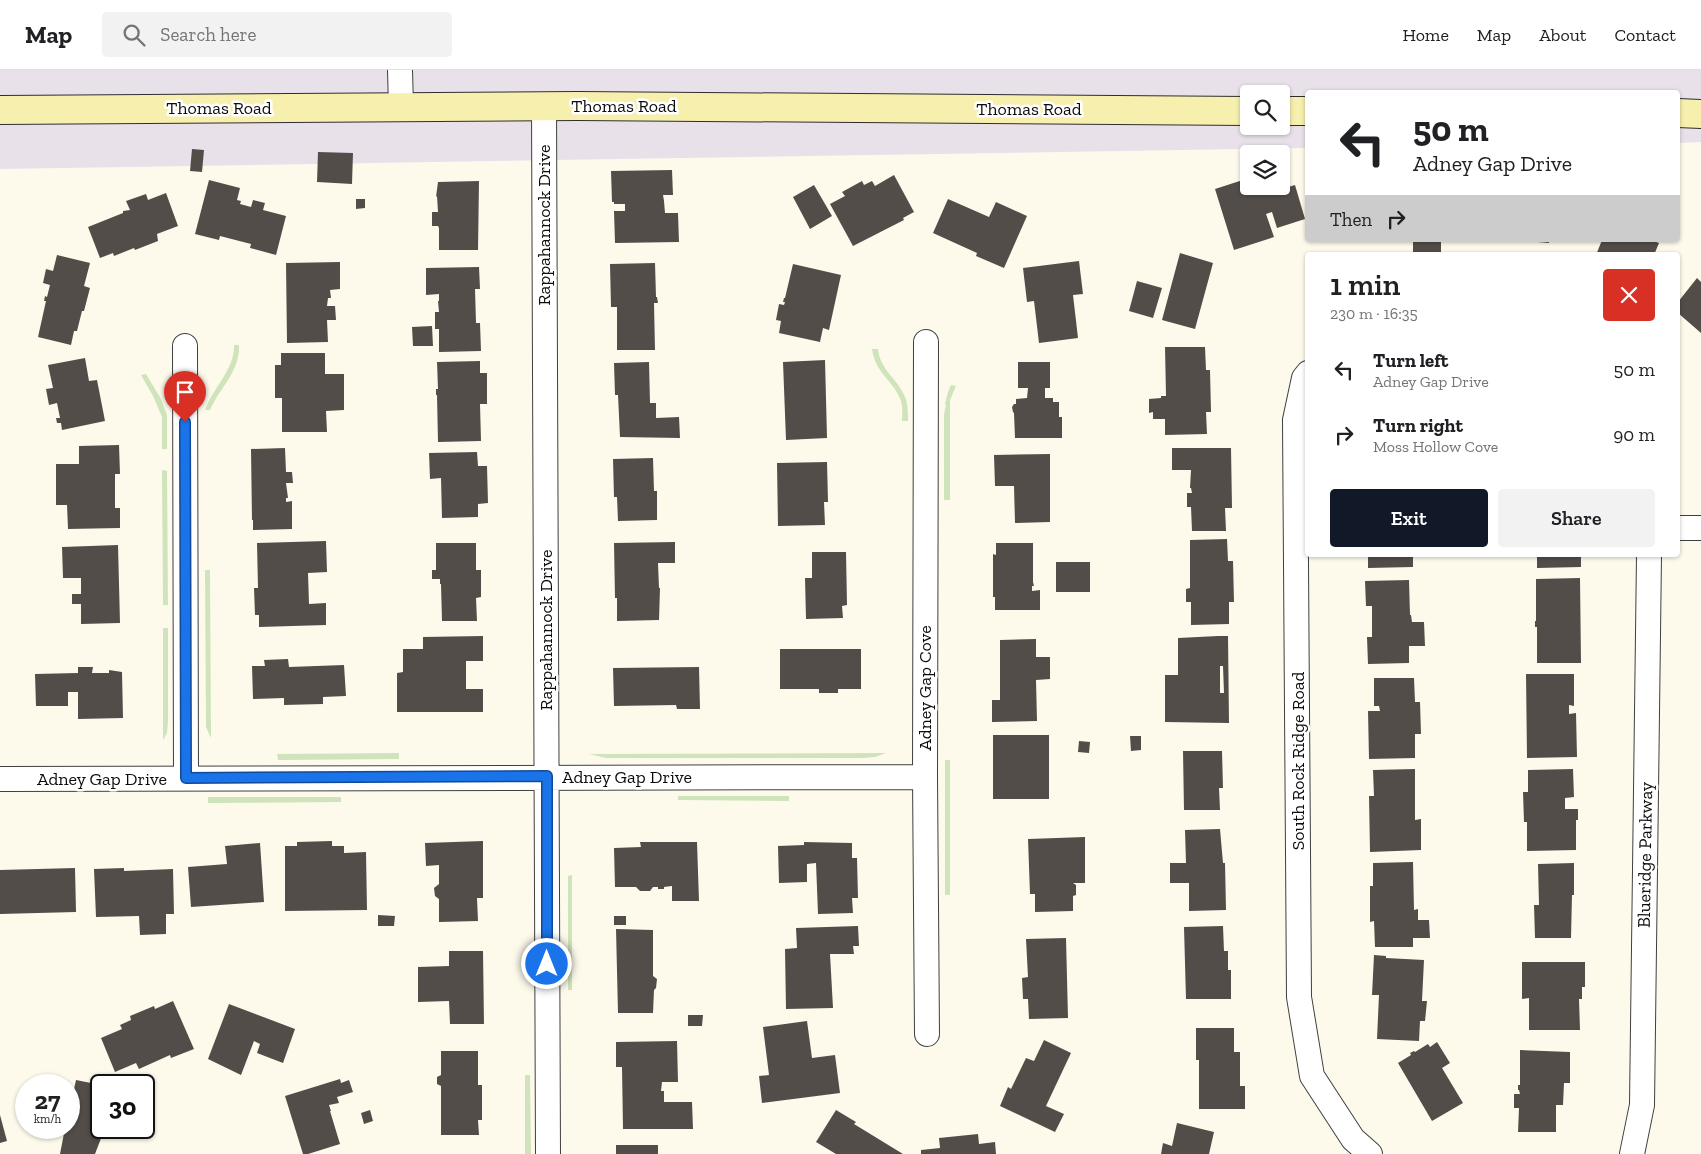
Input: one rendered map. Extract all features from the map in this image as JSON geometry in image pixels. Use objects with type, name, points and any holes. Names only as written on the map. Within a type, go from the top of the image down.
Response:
[{"type":"street","points":[[400,70],[401,107]]},
{"type":"street","name":"Thomas Road","points":[[0,110],[544,106],[1240,111]]},
{"type":"street","name":"Rappahannock Drive","points":[[544,106],[548,1154]]},
{"type":"street","points":[[1290,111],[1305,111]]},
{"type":"street","points":[[1680,113],[1701,114]]},
{"type":"street","name":"Adney Gap Cove","points":[[926,342],[925,778],[927,1034]]},
{"type":"street","points":[[185,346],[186,778]]},
{"type":"street","name":"South Rock Ridge Road","points":[[1305,376],[1296,420],[1299,997],[1312,1076],[1361,1147]]},
{"type":"street","points":[[1680,528],[1701,528]]},
{"type":"street","name":"Blueridge Parkway","points":[[1632,1154],[1642,1105],[1649,557]]},
{"type":"street","name":"Adney Gap Drive","points":[[0,779],[547,776],[925,778]]},
{"type":"shaded area","points":[[0,70],[1701,70],[1701,142],[1680,143],[1680,90],[1305,90],[1305,148],[1290,148],[1290,145],[1240,145],[1240,149],[0,169]]},
{"type":"green space","points":[[234,345],[239,345],[233,371],[210,410],[205,410],[231,362]]},
{"type":"green space","points":[[872,349],[878,349],[882,363],[905,397],[908,421],[902,421],[901,401],[877,364]]},
{"type":"green space","points":[[146,374],[161,399],[167,415],[167,449],[162,449],[162,417],[141,375]]},
{"type":"green space","points":[[951,385],[956,386],[950,400],[950,500],[944,500],[944,414]]},
{"type":"green space","points":[[162,470],[167,471],[168,605],[163,605]]},
{"type":"green space","points":[[205,570],[210,570],[211,738],[206,727]]},
{"type":"green space","points":[[163,628],[168,628],[168,722],[167,733],[163,740]]},
{"type":"green space","points":[[399,753],[399,759],[278,760],[277,754]]},
{"type":"green space","points":[[886,753],[875,757],[863,758],[606,758],[589,754]]},
{"type":"green space","points":[[945,760],[950,760],[950,895],[945,895]]},
{"type":"green space","points":[[678,796],[789,796],[789,801],[678,800]]},
{"type":"green space","points":[[208,797],[341,797],[341,802],[208,803]]},
{"type":"green space","points":[[572,875],[572,990],[568,990],[568,876]]},
{"type":"green space","points":[[525,1075],[530,1075],[531,1154],[525,1154]]},
{"type":"building","points":[[192,149],[204,150],[202,172],[190,171]]},
{"type":"building","points":[[318,152],[353,153],[352,184],[317,182]]},
{"type":"building","points":[[672,170],[673,195],[663,195],[665,213],[678,213],[679,242],[615,243],[614,211],[625,211],[625,204],[614,204],[612,202],[611,171]]},
{"type":"building","points":[[894,175],[914,212],[903,218],[904,220],[853,246],[830,204],[845,196],[842,192],[862,181],[864,185],[872,181],[875,186]]},
{"type":"building","points":[[209,180],[240,188],[237,200],[241,201],[240,204],[251,207],[253,200],[265,203],[263,210],[286,216],[276,255],[250,248],[251,244],[220,236],[219,240],[195,234]]},
{"type":"building","points":[[479,181],[478,250],[439,250],[439,228],[438,226],[432,226],[432,212],[438,212],[436,197],[438,182]]},
{"type":"building","points":[[1240,181],[1240,195],[1290,195],[1290,186],[1295,185],[1305,219],[1277,228],[1272,212],[1266,214],[1274,237],[1234,250],[1215,189]]},
{"type":"building","points":[[814,185],[832,216],[810,229],[793,197]]},
{"type":"building","points":[[166,193],[178,226],[157,234],[158,241],[135,250],[134,248],[114,256],[113,253],[100,258],[88,227],[123,213],[123,211],[130,210],[126,201],[146,194],[148,200]]},
{"type":"building","points":[[356,199],[365,199],[365,208],[356,209]]},
{"type":"building","points":[[948,199],[989,217],[996,202],[1027,216],[1004,268],[976,256],[977,253],[933,233]]},
{"type":"building","points":[[1413,242],[1441,242],[1441,252],[1413,252]]},
{"type":"building","points":[[1601,242],[1659,243],[1655,252],[1597,252]]},
{"type":"building","points":[[1180,253],[1213,263],[1195,329],[1162,320]]},
{"type":"building","points":[[57,255],[90,263],[84,286],[90,288],[77,331],[74,331],[71,345],[38,337],[46,301],[44,301],[45,296],[47,297],[50,285],[43,283],[46,269],[53,271]]},
{"type":"building","points":[[1079,261],[1083,294],[1073,295],[1078,338],[1039,343],[1034,301],[1027,302],[1023,268]]},
{"type":"building","points":[[340,262],[340,289],[330,290],[331,298],[328,298],[327,306],[335,306],[336,320],[327,320],[328,342],[287,343],[286,263]]},
{"type":"building","points":[[655,263],[656,297],[658,303],[654,303],[655,350],[617,350],[617,307],[611,307],[610,264]]},
{"type":"building","points":[[793,264],[841,275],[829,330],[823,328],[820,342],[779,333],[781,321],[776,320],[779,304],[784,305],[785,302],[783,302]]},
{"type":"building","points":[[479,267],[480,289],[475,289],[476,323],[480,323],[481,351],[439,352],[439,329],[435,329],[435,312],[439,312],[439,294],[426,295],[426,268]]},
{"type":"building","points":[[1697,278],[1701,282],[1701,333],[1680,315],[1680,299]]},
{"type":"building","points":[[1137,281],[1162,288],[1153,318],[1129,311]]},
{"type":"building","points":[[432,326],[433,346],[413,346],[412,327]]},
{"type":"building","points":[[1165,347],[1205,347],[1206,370],[1210,370],[1211,412],[1206,412],[1207,434],[1165,435],[1165,419],[1153,419],[1153,412],[1149,413],[1149,399],[1166,396]]},
{"type":"building","points":[[281,353],[325,353],[325,374],[344,374],[344,410],[326,411],[327,432],[282,432],[282,398],[275,398],[275,365],[281,365]]},
{"type":"building","points":[[85,358],[89,381],[97,380],[105,421],[62,430],[61,423],[57,423],[56,418],[60,418],[57,403],[49,405],[46,389],[53,388],[48,365]]},
{"type":"building","points":[[825,360],[827,438],[786,440],[783,362]]},
{"type":"building","points":[[480,361],[480,373],[487,373],[487,404],[480,404],[481,441],[438,442],[437,362]]},
{"type":"building","points":[[649,362],[650,403],[656,403],[656,418],[679,417],[680,438],[620,437],[618,395],[615,395],[614,363]]},
{"type":"building","points":[[1018,362],[1050,362],[1050,388],[1045,388],[1045,398],[1053,398],[1053,402],[1059,402],[1059,417],[1062,417],[1062,438],[1015,438],[1012,407],[1016,404],[1016,399],[1027,398],[1028,388],[1018,388]]},
{"type":"building","points":[[119,445],[120,474],[115,474],[115,508],[120,508],[120,528],[68,529],[67,505],[56,505],[56,464],[79,464],[79,446]]},
{"type":"building","points":[[285,448],[286,472],[292,472],[293,483],[286,483],[288,498],[286,498],[286,502],[292,501],[292,529],[253,530],[251,449]]},
{"type":"building","points":[[1172,448],[1231,448],[1232,508],[1225,508],[1226,531],[1192,531],[1191,507],[1187,507],[1187,493],[1192,493],[1190,488],[1191,470],[1172,470]]},
{"type":"building","points":[[477,452],[478,466],[487,466],[488,503],[478,504],[478,517],[442,518],[441,478],[430,479],[429,453]]},
{"type":"building","points":[[1050,454],[1050,522],[1015,523],[1014,486],[995,486],[994,455]]},
{"type":"building","points":[[653,458],[654,491],[657,491],[657,520],[618,521],[617,497],[614,497],[613,459]]},
{"type":"building","points":[[827,462],[828,502],[824,502],[825,525],[778,526],[777,463]]},
{"type":"building","points":[[1227,539],[1228,561],[1233,561],[1234,602],[1229,602],[1229,624],[1191,625],[1191,602],[1186,602],[1186,589],[1190,588],[1190,540]]},
{"type":"building","points":[[326,541],[327,572],[308,573],[309,604],[326,603],[326,625],[259,627],[259,615],[255,615],[254,588],[258,588],[257,543]]},
{"type":"building","points":[[675,542],[675,563],[658,563],[660,588],[659,620],[617,621],[614,543]]},
{"type":"building","points":[[436,543],[476,543],[476,570],[481,570],[481,597],[476,598],[477,621],[442,621],[440,579],[432,579],[432,570],[436,570]]},
{"type":"building","points":[[996,543],[1033,543],[1034,586],[1032,586],[1032,591],[1040,590],[1040,610],[995,610],[995,597],[993,597],[993,554],[996,555]]},
{"type":"building","points":[[118,545],[120,623],[81,624],[81,604],[72,604],[72,594],[81,594],[81,578],[63,578],[62,547]]},
{"type":"building","points":[[812,552],[846,552],[847,605],[842,606],[843,618],[806,619],[805,578],[812,578]]},
{"type":"building","points":[[1368,557],[1413,557],[1413,567],[1368,568]]},
{"type":"building","points":[[1537,557],[1581,557],[1581,567],[1537,568]]},
{"type":"building","points":[[1056,562],[1090,562],[1090,592],[1056,592]]},
{"type":"building","points":[[1580,578],[1581,663],[1537,663],[1537,627],[1535,627],[1536,579]]},
{"type":"building","points":[[1409,580],[1410,615],[1412,622],[1424,622],[1425,646],[1409,646],[1409,663],[1368,664],[1367,637],[1372,637],[1372,606],[1366,606],[1365,581]]},
{"type":"building","points":[[483,636],[483,661],[466,661],[466,689],[483,689],[483,712],[397,712],[397,673],[403,672],[403,649],[423,649],[423,637]]},
{"type":"building","points":[[1228,636],[1229,723],[1165,722],[1165,675],[1178,675],[1178,638]],"holes":[[[1220,666],[1223,666],[1224,693],[1220,693]]]},
{"type":"building","points":[[1036,639],[1036,657],[1050,657],[1050,679],[1036,680],[1037,721],[992,722],[992,700],[1000,700],[1000,640]]},
{"type":"building","points":[[780,649],[861,649],[861,689],[838,689],[838,693],[819,693],[819,689],[780,689]]},
{"type":"building","points":[[288,659],[289,667],[344,665],[346,696],[323,697],[323,704],[284,705],[284,698],[253,699],[252,666],[265,666],[264,660]]},
{"type":"building","points":[[78,667],[93,667],[92,673],[109,673],[109,670],[122,672],[123,718],[78,719],[78,692],[68,692],[68,706],[36,706],[35,674],[78,673]]},
{"type":"building","points":[[699,667],[700,709],[677,709],[676,705],[614,706],[613,668]]},
{"type":"building","points":[[1526,674],[1574,674],[1574,706],[1569,705],[1569,714],[1576,713],[1577,757],[1527,758]]},
{"type":"building","points":[[1374,678],[1414,678],[1415,702],[1420,702],[1421,734],[1415,734],[1415,758],[1369,759],[1368,711],[1380,711],[1379,706],[1374,706]]},
{"type":"building","points":[[993,735],[1049,735],[1049,799],[993,799]]},
{"type":"building","points":[[1130,736],[1141,736],[1141,750],[1131,751]]},
{"type":"building","points":[[1079,741],[1090,742],[1089,753],[1078,752]]},
{"type":"building","points":[[1183,751],[1222,751],[1223,788],[1219,788],[1220,810],[1184,810]]},
{"type":"building","points":[[1415,769],[1415,820],[1421,819],[1421,850],[1370,852],[1369,796],[1374,796],[1373,770]]},
{"type":"building","points":[[1573,769],[1574,797],[1565,798],[1565,809],[1578,809],[1576,850],[1527,851],[1527,822],[1524,822],[1523,792],[1528,792],[1528,770]]},
{"type":"building","points":[[1220,829],[1223,863],[1225,863],[1226,910],[1189,911],[1189,883],[1170,883],[1170,863],[1186,863],[1185,830]]},
{"type":"building","points":[[1085,837],[1085,883],[1073,883],[1076,885],[1076,895],[1073,896],[1073,911],[1035,912],[1035,894],[1030,894],[1028,839]]},
{"type":"building","points":[[332,841],[332,846],[344,846],[344,853],[366,852],[367,910],[285,911],[285,846],[297,846],[297,842]]},
{"type":"building","points":[[483,841],[483,898],[477,898],[478,921],[439,922],[439,899],[435,896],[434,888],[439,884],[439,865],[426,866],[425,843]]},
{"type":"building","points":[[640,842],[697,842],[699,901],[672,901],[672,886],[664,887],[664,889],[653,887],[650,891],[640,891],[636,887],[615,887],[614,848],[641,847]]},
{"type":"building","points":[[804,842],[852,843],[852,858],[857,858],[858,898],[852,898],[853,913],[818,914],[816,863],[807,864],[807,882],[779,883],[778,846],[804,845]]},
{"type":"building","points":[[260,843],[264,902],[191,907],[188,867],[227,864],[225,846]]},
{"type":"building","points":[[1413,862],[1414,910],[1418,909],[1418,920],[1429,920],[1430,938],[1413,938],[1413,947],[1375,947],[1374,921],[1370,922],[1370,886],[1373,886],[1373,863]]},
{"type":"building","points":[[1574,863],[1571,938],[1535,938],[1534,905],[1539,905],[1538,864]]},
{"type":"building","points":[[75,868],[76,912],[0,914],[0,870]]},
{"type":"building","points":[[124,868],[124,871],[173,869],[174,914],[166,914],[166,934],[140,935],[139,916],[96,917],[94,869]]},
{"type":"building","points":[[378,915],[395,916],[394,926],[378,926]]},
{"type":"building","points":[[614,916],[626,916],[626,925],[614,925]]},
{"type":"building","points":[[858,926],[859,946],[853,946],[854,954],[830,954],[833,1008],[786,1009],[785,949],[797,948],[796,928]]},
{"type":"building","points":[[1223,926],[1224,951],[1228,951],[1228,970],[1231,970],[1231,999],[1186,999],[1184,927]]},
{"type":"building","points":[[616,929],[653,930],[653,976],[657,979],[654,990],[653,1013],[618,1013]]},
{"type":"building","points":[[1066,938],[1068,1018],[1029,1019],[1028,999],[1023,999],[1022,978],[1028,977],[1026,939]]},
{"type":"building","points":[[449,951],[483,951],[484,1024],[450,1024],[449,1001],[418,1002],[418,967],[449,966]]},
{"type":"building","points":[[1374,955],[1386,956],[1386,958],[1424,960],[1422,1001],[1427,1001],[1425,1021],[1420,1021],[1419,1041],[1377,1039],[1379,995],[1372,995]]},
{"type":"building","points":[[1522,962],[1585,962],[1585,987],[1582,987],[1582,999],[1579,999],[1580,1030],[1529,1030],[1529,998],[1522,999]]},
{"type":"building","points":[[173,1001],[194,1049],[171,1058],[170,1055],[139,1069],[136,1063],[115,1072],[101,1038],[122,1029],[120,1025],[131,1020],[130,1016],[154,1006],[155,1009]]},
{"type":"building","points":[[229,1004],[295,1029],[283,1063],[257,1053],[260,1044],[254,1041],[241,1075],[208,1059]]},
{"type":"building","points":[[688,1015],[703,1015],[702,1026],[688,1026]]},
{"type":"building","points":[[807,1021],[812,1058],[835,1055],[840,1093],[762,1103],[759,1076],[769,1075],[763,1027]]},
{"type":"building","points":[[1196,1028],[1234,1028],[1234,1052],[1240,1052],[1240,1086],[1245,1086],[1245,1109],[1199,1109],[1199,1060],[1196,1060]]},
{"type":"building","points":[[1044,1040],[1071,1053],[1046,1106],[1064,1114],[1055,1132],[1000,1106],[1008,1087],[1011,1089],[1026,1058],[1034,1061]]},
{"type":"building","points":[[677,1041],[678,1082],[662,1082],[661,1091],[664,1091],[664,1102],[692,1102],[693,1129],[623,1129],[622,1067],[616,1067],[616,1042]]},
{"type":"building","points":[[1437,1042],[1450,1063],[1442,1068],[1463,1103],[1432,1121],[1398,1063],[1411,1055],[1410,1053],[1428,1044],[1430,1047]]},
{"type":"building","points":[[1520,1050],[1570,1052],[1570,1083],[1564,1083],[1563,1105],[1556,1105],[1556,1132],[1518,1132],[1519,1108],[1514,1108],[1514,1094],[1520,1094],[1518,1085],[1520,1085]]},
{"type":"building","points":[[441,1051],[478,1051],[478,1085],[482,1085],[482,1120],[478,1120],[479,1135],[441,1135],[441,1086],[437,1084],[437,1077],[441,1075]]},
{"type":"building","points":[[340,1079],[341,1083],[349,1080],[353,1092],[337,1097],[339,1103],[329,1105],[340,1144],[303,1154],[285,1096]]},
{"type":"building","points":[[80,1081],[90,1083],[90,1139],[101,1139],[95,1154],[60,1154],[63,1139],[80,1139]]},
{"type":"building","points":[[370,1110],[373,1121],[364,1124],[361,1113]]},
{"type":"building","points":[[836,1110],[856,1122],[854,1124],[903,1154],[836,1154],[816,1142]]},
{"type":"building","points":[[0,1115],[7,1141],[0,1143]]},
{"type":"building","points":[[1177,1123],[1214,1132],[1209,1154],[1161,1154],[1163,1143],[1172,1146]]},
{"type":"building","points":[[978,1134],[979,1144],[995,1142],[996,1154],[921,1154],[921,1150],[940,1148],[939,1138]]},
{"type":"building","points":[[616,1145],[658,1145],[658,1154],[616,1154]]},
{"type":"route","points":[[185,422],[186,778],[547,776],[547,964]]}]
